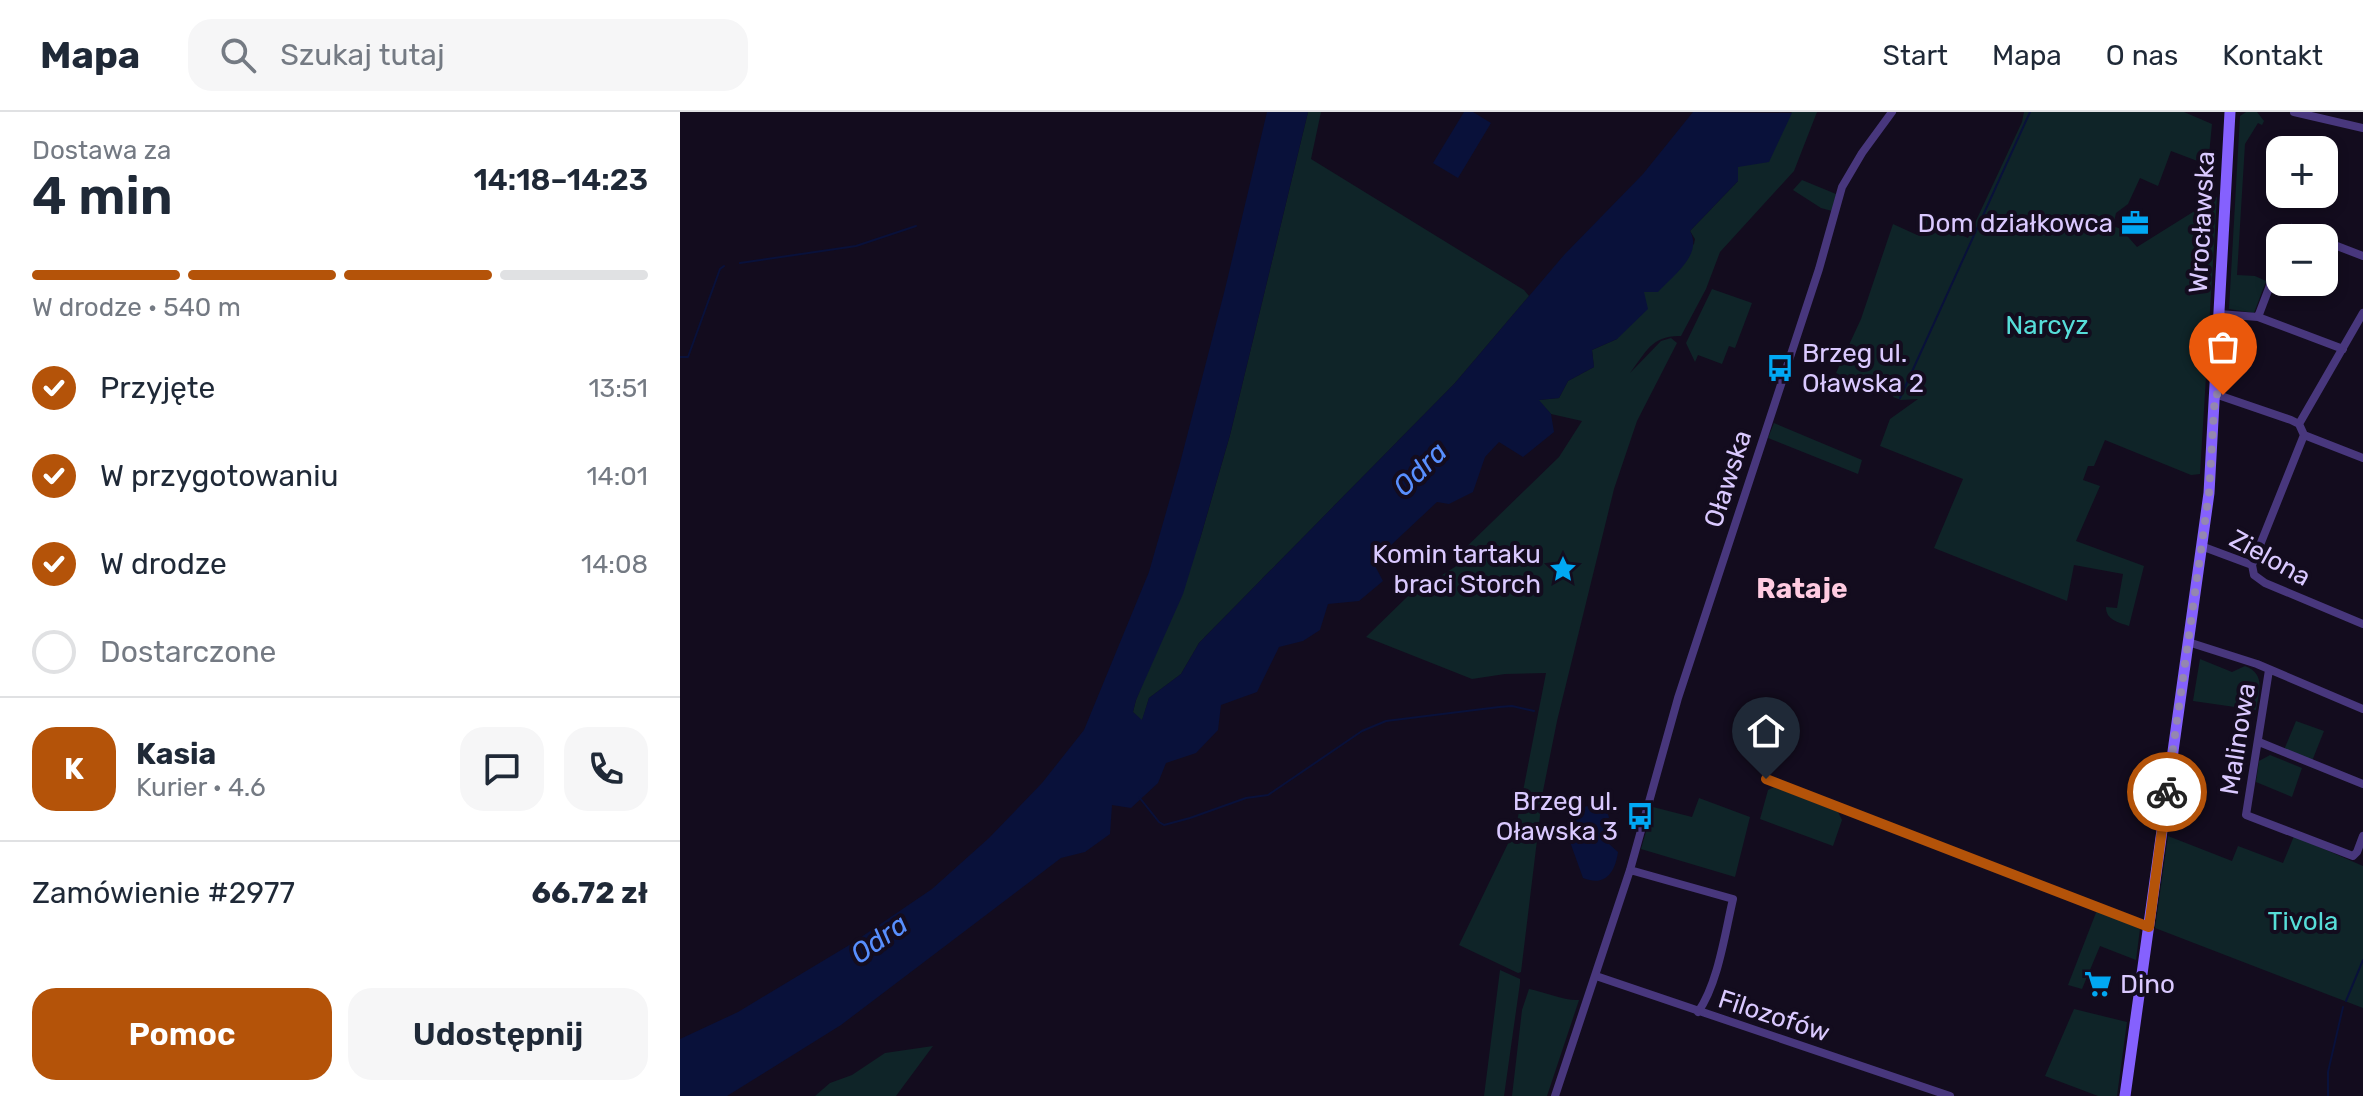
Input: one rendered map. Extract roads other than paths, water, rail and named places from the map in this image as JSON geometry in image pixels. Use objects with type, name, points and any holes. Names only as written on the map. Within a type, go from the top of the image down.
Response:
[{"type":"street","name":"Oławska","points":[[1555,1096],[1630,870],[1678,698],[1819,269],[1842,187],[1892,112]]},
{"type":"street","name":"Wrocławska","points":[[2125,1096],[2209,493],[2230,112]]},
{"type":"street","points":[[2294,112],[2363,128]]},
{"type":"street","points":[[2338,246],[2363,256]]},
{"type":"street","points":[[2258,317],[2266,296]]},
{"type":"street","points":[[2299,424],[2363,313]]},
{"type":"street","points":[[2219,314],[2258,317],[2343,349]]},
{"type":"street","points":[[2215,394],[2299,424],[2304,435],[2363,458]]},
{"type":"street","points":[[2252,565],[2304,435]]},
{"type":"street","name":"Zielona","points":[[2201,546],[2252,565],[2254,575],[2265,583],[2363,624]]},
{"type":"street","points":[[2188,642],[2230,653],[2363,709]]},
{"type":"street","name":"Malinowa","points":[[2269,670],[2246,815],[2353,856],[2363,836]]},
{"type":"street","points":[[2259,742],[2363,784]]},
{"type":"street","points":[[1766,779],[2149,927]]},
{"type":"street","name":"Filozofów","points":[[1630,870],[1733,899],[1719,958],[1704,1004],[1698,1012],[1950,1096]]},
{"type":"street","points":[[1596,976],[1698,1012]]},
{"type":"water","name":"Odra","points":[[1267,112],[1308,112],[1230,435],[1200,539],[1183,594],[1136,700],[1133,712],[1142,720],[1149,698],[1181,674],[1199,643],[1455,383],[1564,255],[1643,174],[1693,112],[1792,113],[1769,162],[1738,167],[1738,181],[1690,231],[1693,248],[1685,264],[1658,292],[1644,292],[1648,309],[1617,339],[1592,350],[1594,367],[1568,381],[1559,398],[1539,400],[1551,414],[1554,432],[1523,457],[1499,442],[1485,457],[1473,492],[1449,504],[1437,502],[1373,562],[1383,581],[1359,601],[1328,604],[1320,630],[1303,641],[1279,647],[1257,692],[1221,705],[1218,730],[1196,753],[1166,763],[1158,783],[1131,808],[1112,805],[1110,834],[1085,852],[1061,858],[841,1025],[727,1096],[680,1096],[680,1039],[738,1012],[851,944],[932,889],[989,838],[1042,783],[1084,730],[1149,572],[1225,289]]},
{"type":"water","points":[[1464,112],[1473,112],[1491,123],[1458,178],[1433,163]]},
{"type":"water","points":[[1595,804],[1606,808],[1611,824],[1609,844],[1618,852],[1611,872],[1597,881],[1583,878],[1565,828],[1577,812]]},
{"type":"waterway","points":[[1900,398],[2030,112]]},
{"type":"waterway","points":[[740,263],[856,246],[916,226]]},
{"type":"waterway","points":[[680,357],[688,357],[720,269],[724,266]]},
{"type":"waterway","points":[[1139,797],[1164,825],[1246,798],[1268,795],[1362,731],[1386,721],[1512,706],[1534,711]]},
{"type":"waterway","points":[[2346,1001],[2363,960]]},
{"type":"waterway","points":[[2328,1096],[2328,1072],[2343,1007]]},
{"type":"place","name":"Dom działkowca","points":[[2135,223]]},
{"type":"place","name":"Brzeg ul. Oławska 2","points":[[1780,368]]},
{"type":"place","name":"Komin tartaku braci Storch","points":[[1563,569]]},
{"type":"place","name":"Brzeg ul. Oławska 3","points":[[1640,816]]},
{"type":"place","name":"Dino","points":[[2098,984]]},
{"type":"district","name":"Rataje","points":[[1802,588]]},
{"type":"park label","name":"Narcyz","points":[[2047,325]]},
{"type":"park label","name":"Tivola","points":[[2303,921]]}]
